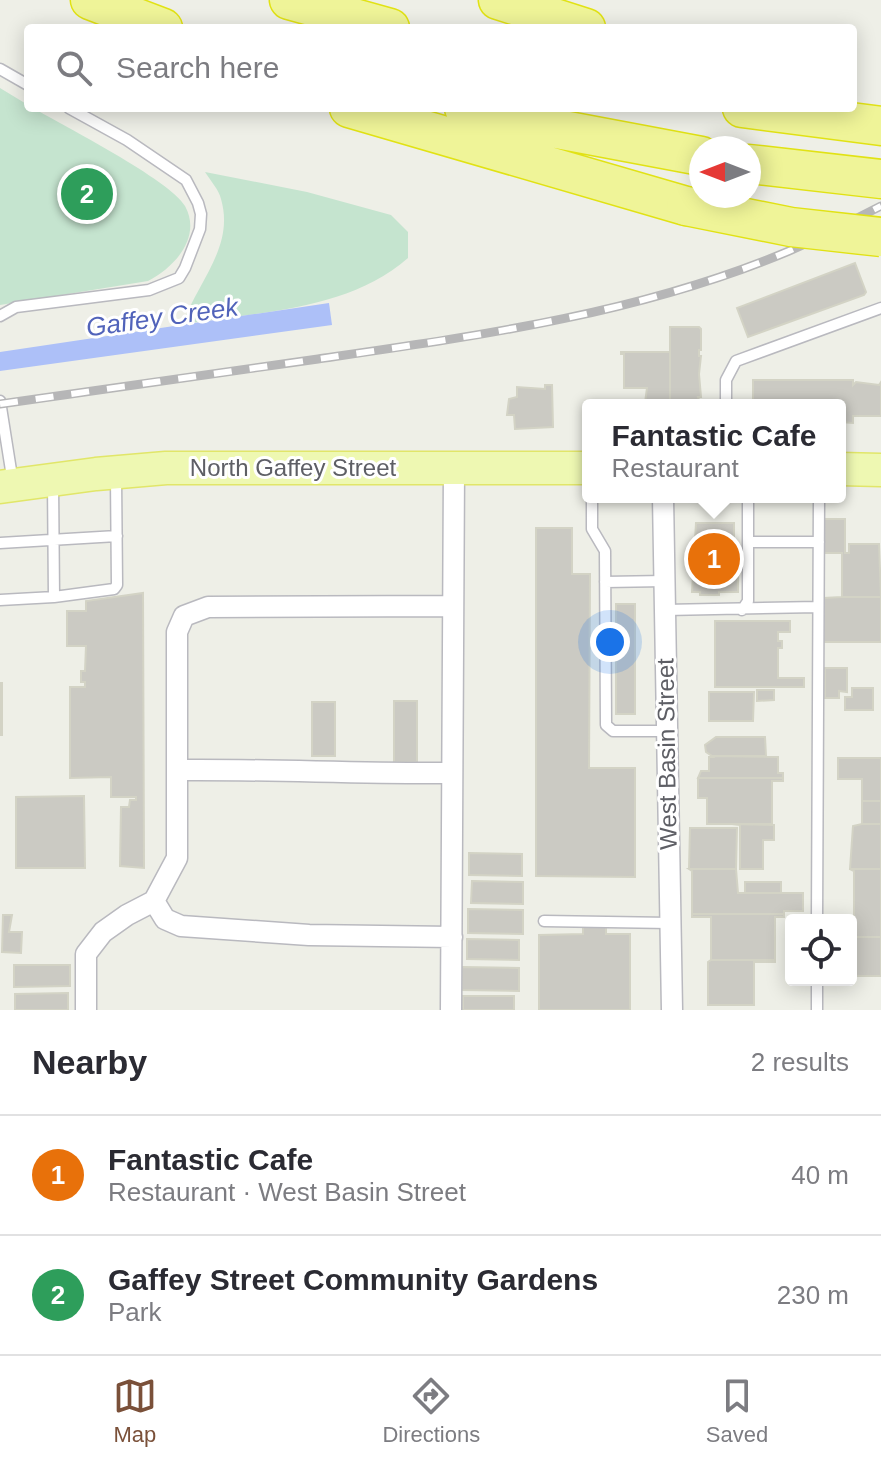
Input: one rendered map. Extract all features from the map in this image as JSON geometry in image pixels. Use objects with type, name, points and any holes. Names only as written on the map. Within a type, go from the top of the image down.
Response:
[{"type":"highway","points":[[90,0],[153,24]]},
{"type":"highway","points":[[289,0],[376,24]]},
{"type":"highway","points":[[498,0],[573,24]]},
{"type":"highway","points":[[857,100],[881,106]]},
{"type":"highway","points":[[363,112],[686,206],[791,227],[881,237]]},
{"type":"highway","points":[[481,112],[689,154]]},
{"type":"highway","points":[[768,112],[881,126]]},
{"type":"highway","points":[[765,166],[881,179]]},
{"type":"main road","name":"North Gaffey Street","points":[[7,486],[116,472],[209,468],[582,468]]},
{"type":"main road","points":[[846,469],[881,470]]},
{"type":"street","points":[[451,1010],[454,468]]},
{"type":"street","name":"West Basin Street","points":[[663,503],[672,1010]]},
{"type":"street","points":[[86,1010],[86,954],[103,932],[154,901],[177,858],[177,632],[184,616],[208,607],[453,606]]},
{"type":"street","points":[[178,770],[452,773]]},
{"type":"street","points":[[154,901],[165,919],[181,926],[309,935],[452,937]]},
{"type":"lane","points":[[0,69],[24,83]]},
{"type":"lane","points":[[0,316],[16,307],[163,286],[179,278],[197,242],[201,214],[186,180],[127,140],[76,112]]},
{"type":"lane","points":[[726,399],[726,380],[736,361],[881,308]]},
{"type":"lane","points":[[0,401],[7,486]]},
{"type":"lane","points":[[0,600],[114,589],[117,585],[116,472]]},
{"type":"lane","points":[[53,480],[54,597]]},
{"type":"lane","points":[[592,503],[592,529],[605,551],[606,725],[613,731],[667,731]]},
{"type":"lane","points":[[742,610],[748,601],[748,503]]},
{"type":"lane","points":[[817,914],[819,503]]},
{"type":"lane","points":[[0,543],[117,536]]},
{"type":"lane","points":[[748,542],[819,542]]},
{"type":"lane","points":[[605,582],[665,581]]},
{"type":"lane","points":[[665,610],[818,607]]},
{"type":"lane","points":[[544,921],[670,923]]},
{"type":"lane","points":[[817,986],[817,1010]]},
{"type":"green space","points":[[0,88],[24,103],[24,112],[40,112],[159,182],[185,206],[190,229],[188,240],[176,259],[148,281],[0,305]]},
{"type":"green space","points":[[205,172],[307,192],[391,215],[408,232],[408,258],[359,289],[331,299],[272,312],[183,324],[219,249],[223,233],[221,199]]},
{"type":"water","points":[[329,303],[332,325],[0,371],[0,352]]},
{"type":"building","points":[[855,263],[866,292],[864,295],[748,337],[737,308]]},
{"type":"building","points":[[670,327],[699,327],[701,397],[670,399]]},
{"type":"building","points":[[670,352],[670,399],[646,399],[647,388],[624,388],[624,354],[621,354]]},
{"type":"building","points":[[753,380],[853,380],[853,385],[856,382],[879,385],[881,382],[881,416],[853,416],[853,423],[846,422],[846,399],[753,399]]},
{"type":"building","points":[[545,385],[552,385],[553,427],[515,429],[514,415],[507,415],[509,399],[517,397],[517,387],[545,389]]},
{"type":"building","points":[[822,519],[845,519],[845,553],[849,553],[849,544],[879,544],[881,597],[842,597],[842,553],[824,553]]},
{"type":"building","points":[[696,523],[734,523],[738,592],[700,595],[700,592],[692,592]]},
{"type":"building","points":[[536,528],[572,528],[572,574],[590,574],[589,768],[635,768],[635,877],[536,876]]},
{"type":"building","points":[[143,593],[144,868],[120,866],[121,807],[129,807],[130,800],[136,800],[136,797],[111,797],[111,777],[70,778],[70,687],[85,687],[85,682],[81,682],[81,671],[85,671],[86,646],[67,646],[67,611],[86,611],[86,601]]},
{"type":"building","points":[[881,597],[881,642],[824,642],[824,598]]},
{"type":"building","points":[[616,604],[635,604],[635,714],[616,714]]},
{"type":"building","points":[[715,621],[790,621],[790,632],[778,632],[782,648],[778,648],[778,678],[804,678],[804,687],[715,687]]},
{"type":"building","points":[[825,668],[847,668],[847,692],[839,691],[839,698],[825,698]]},
{"type":"building","points":[[2,683],[2,735],[0,735]]},
{"type":"building","points":[[852,688],[873,688],[873,710],[845,710],[845,697],[852,697]]},
{"type":"building","points":[[757,690],[774,690],[774,700],[757,701]]},
{"type":"building","points":[[709,692],[754,692],[753,721],[709,721]]},
{"type":"building","points":[[394,701],[417,701],[417,762],[394,762]]},
{"type":"building","points":[[312,702],[335,702],[335,756],[312,756]]},
{"type":"building","points":[[716,737],[765,737],[766,756],[712,756],[706,752],[705,745]]},
{"type":"building","points":[[709,757],[778,757],[778,773],[783,773],[783,778],[698,778],[701,771],[709,771]]},
{"type":"building","points":[[838,758],[881,758],[881,801],[862,801],[862,779],[838,779]]},
{"type":"building","points":[[698,778],[783,778],[783,781],[772,781],[772,824],[707,824],[707,798],[698,798]]},
{"type":"building","points":[[84,796],[85,868],[16,868],[16,797]]},
{"type":"building","points":[[862,801],[881,801],[881,824],[862,824]]},
{"type":"building","points":[[732,824],[774,825],[774,840],[763,840],[763,869],[740,869],[740,825]]},
{"type":"building","points":[[881,824],[881,869],[850,869],[853,826]]},
{"type":"building","points":[[690,828],[737,828],[736,869],[689,869]]},
{"type":"building","points":[[469,853],[522,854],[522,876],[469,875]]},
{"type":"building","points":[[689,869],[736,869],[738,893],[803,893],[803,911],[784,911],[784,914],[692,914],[692,871]]},
{"type":"building","points":[[850,869],[881,869],[881,937],[857,937],[854,871]]},
{"type":"building","points":[[472,881],[523,882],[523,904],[471,903]]},
{"type":"building","points":[[745,882],[781,882],[781,893],[745,893]]},
{"type":"building","points":[[468,909],[523,910],[523,934],[468,933]]},
{"type":"building","points":[[692,914],[784,914],[784,917],[775,917],[775,960],[711,960],[711,917],[692,917]]},
{"type":"building","points":[[3,915],[12,915],[9,932],[22,932],[21,953],[2,952]]},
{"type":"building","points":[[583,925],[606,925],[606,934],[630,934],[630,1010],[539,1010],[539,935],[583,934]]},
{"type":"building","points":[[857,937],[881,937],[881,976],[857,976]]},
{"type":"building","points":[[467,939],[519,940],[519,960],[467,959]]},
{"type":"building","points":[[711,960],[775,962],[754,962],[754,1005],[708,1005],[708,962]]},
{"type":"building","points":[[14,965],[70,965],[70,986],[14,987]]},
{"type":"building","points":[[462,967],[519,968],[519,991],[462,990]]},
{"type":"building","points":[[68,993],[68,1010],[15,1010],[15,994]]},
{"type":"building","points":[[463,996],[514,996],[514,1010],[463,1010]]},
{"type":"railway","points":[[0,404],[438,341],[616,307],[732,273],[801,246],[881,206]]},
{"type":"place","name":"Gaffey Street Community Gardens","points":[[87,194]]},
{"type":"place","name":"Fantastic Cafe","points":[[714,559]]},
{"type":"water label","name":"Gaffey Creek","points":[[162,317]]}]
